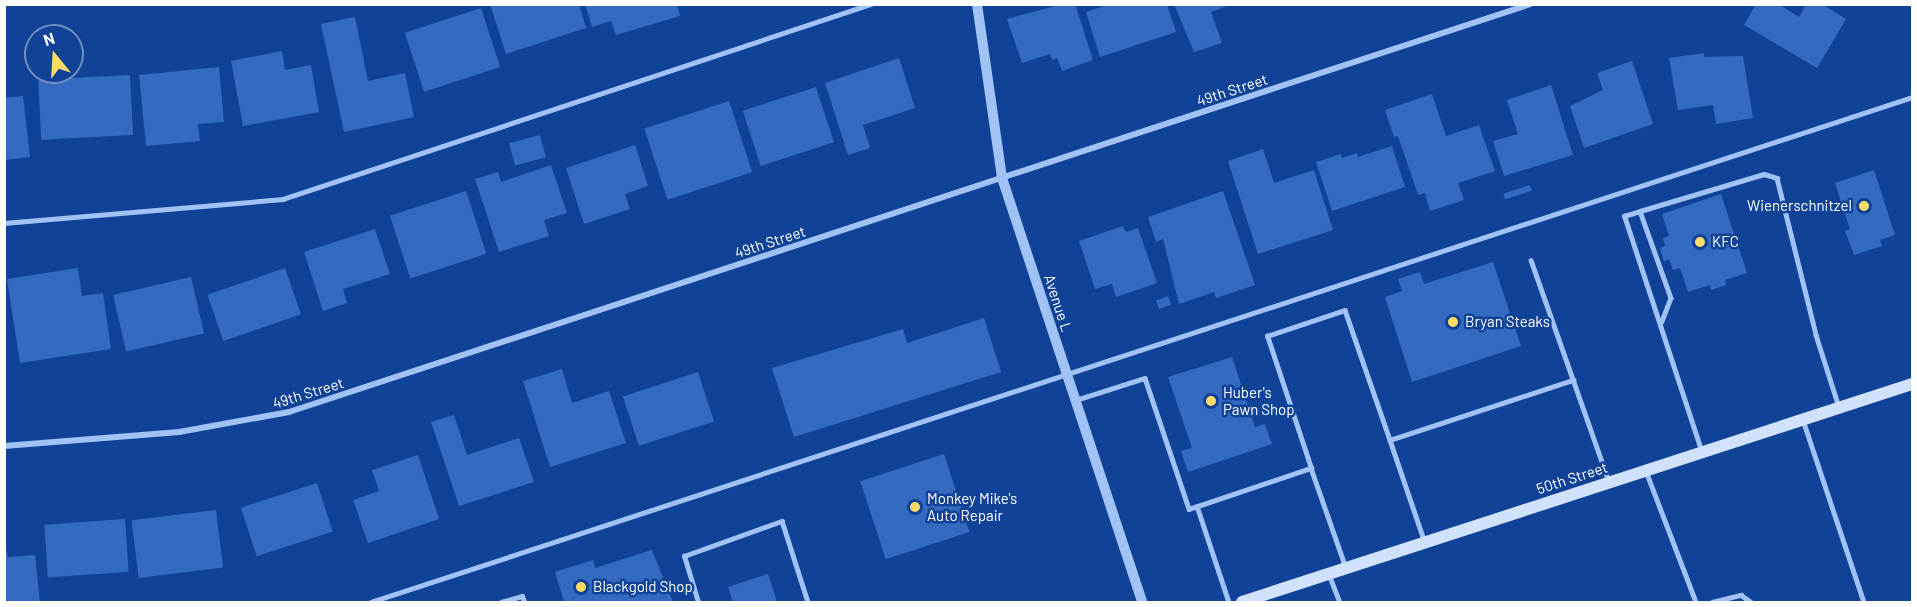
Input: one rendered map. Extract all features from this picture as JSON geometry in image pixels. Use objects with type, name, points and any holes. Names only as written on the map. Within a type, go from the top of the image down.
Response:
[{"type":"main road","name":"50th Street","points":[[1242,603],[1912,384]]},
{"type":"street","name":"Avenue L","points":[[977,4],[1002,178],[1142,603]]},
{"type":"street","name":"49th Street","points":[[4,446],[201,430],[289,412],[1531,4]]},
{"type":"lane","points":[[4,223],[282,200],[871,4]]},
{"type":"lane","points":[[371,603],[1065,372],[1912,97]]},
{"type":"lane","points":[[1702,452],[1661,322],[1624,216],[1764,174],[1777,178],[1782,189],[1816,335],[1840,407]]},
{"type":"lane","points":[[1640,211],[1671,298],[1661,322]]},
{"type":"lane","points":[[1531,260],[1609,482]]},
{"type":"lane","points":[[1347,568],[1267,336],[1345,310],[1425,542]]},
{"type":"lane","points":[[1074,401],[1145,378],[1189,509],[1311,468]]},
{"type":"lane","points":[[1390,440],[1573,380]]},
{"type":"lane","points":[[1802,419],[1864,603]]},
{"type":"lane","points":[[1646,471],[1696,603]]},
{"type":"lane","points":[[1197,506],[1229,603]]},
{"type":"lane","points":[[698,603],[684,556],[782,521],[808,603]]},
{"type":"lane","points":[[1329,574],[1340,603]]},
{"type":"lane","points":[[1712,603],[1741,595],[1751,603]]},
{"type":"lane","points":[[501,603],[522,596],[525,603]]},
{"type":"building","points":[[490,4],[579,4],[586,28],[506,54]]},
{"type":"building","points":[[585,4],[677,4],[680,16],[616,35],[611,21],[592,27]]},
{"type":"building","points":[[1063,4],[1075,4],[1093,60],[1062,71],[1057,58],[1052,60],[1050,54],[1022,63],[1007,19]]},
{"type":"building","points":[[1110,4],[1167,4],[1176,32],[1100,57],[1086,12]]},
{"type":"building","points":[[1174,4],[1233,4],[1211,12],[1222,43],[1194,52]]},
{"type":"building","points":[[1756,4],[1778,4],[1799,17],[1806,4],[1822,4],[1846,19],[1817,68],[1744,25]]},
{"type":"building","points":[[481,8],[500,67],[424,92],[405,33]]},
{"type":"building","points":[[355,17],[368,81],[405,73],[414,117],[344,132],[321,24]]},
{"type":"building","points":[[282,51],[285,70],[311,65],[319,112],[243,126],[231,61]]},
{"type":"building","points":[[1704,53],[1704,57],[1743,56],[1753,118],[1716,124],[1713,105],[1678,110],[1669,58]]},
{"type":"building","points":[[899,58],[915,108],[863,125],[870,148],[848,155],[825,83]]},
{"type":"building","points":[[1632,61],[1653,124],[1584,148],[1570,106],[1603,90],[1597,73]]},
{"type":"building","points":[[219,67],[224,122],[198,124],[200,141],[146,146],[139,75]]},
{"type":"building","points":[[130,75],[133,135],[41,140],[38,84],[84,84],[84,77]]},
{"type":"building","points":[[1551,85],[1573,155],[1504,176],[1493,141],[1518,134],[1507,100]]},
{"type":"building","points":[[816,87],[834,142],[761,166],[743,111]]},
{"type":"building","points":[[1432,94],[1446,136],[1479,125],[1495,171],[1458,183],[1464,200],[1430,211],[1425,193],[1418,195],[1398,136],[1394,137],[1385,110]]},
{"type":"building","points":[[23,96],[30,157],[4,160],[4,98]]},
{"type":"building","points":[[729,101],[752,172],[668,200],[644,129]]},
{"type":"building","points":[[540,135],[546,157],[515,165],[509,143]]},
{"type":"building","points":[[635,145],[648,186],[625,194],[630,209],[584,224],[566,168]]},
{"type":"building","points":[[1392,146],[1405,187],[1332,211],[1316,162],[1341,154],[1342,158],[1357,153],[1358,157]]},
{"type":"building","points":[[1263,149],[1274,183],[1314,170],[1333,230],[1258,254],[1228,161]]},
{"type":"building","points":[[551,165],[567,213],[544,220],[549,236],[499,252],[475,179],[498,172],[501,182]]},
{"type":"building","name":"Wienerschnitzel","points":[[1874,170],[1895,235],[1880,240],[1882,246],[1854,255],[1845,231],[1850,229],[1835,183]]},
{"type":"building","points":[[1530,185],[1532,191],[1505,199],[1503,194]]},
{"type":"building","points":[[466,191],[486,254],[410,278],[390,216]]},
{"type":"building","points":[[1223,191],[1255,285],[1216,298],[1214,292],[1179,304],[1163,239],[1156,242],[1148,217]]},
{"type":"building","name":"KFC","points":[[1721,194],[1747,273],[1725,280],[1726,285],[1711,290],[1710,285],[1688,292],[1680,268],[1673,270],[1669,259],[1664,261],[1660,248],[1665,246],[1663,238],[1669,236],[1662,214]]},
{"type":"building","points":[[1123,226],[1126,232],[1138,228],[1157,283],[1116,297],[1112,284],[1095,289],[1079,241]]},
{"type":"building","points":[[375,229],[390,274],[343,289],[347,303],[323,311],[304,252]]},
{"type":"building","name":"Bryan Steaks","points":[[1493,262],[1521,346],[1412,382],[1385,297],[1402,291],[1398,279],[1420,272],[1424,284]]},
{"type":"building","points":[[78,268],[82,296],[103,293],[111,349],[20,363],[7,279]]},
{"type":"building","points":[[285,268],[301,314],[223,341],[207,295]]},
{"type":"building","points":[[191,277],[204,334],[126,352],[113,295]]},
{"type":"building","points":[[1168,296],[1171,304],[1159,309],[1156,301]]},
{"type":"building","points":[[984,318],[1001,372],[794,437],[772,368],[903,329],[907,343]]},
{"type":"building","name":"Huber's Pawn Shop","points":[[1232,357],[1255,427],[1265,424],[1272,444],[1188,472],[1181,451],[1192,448],[1168,377]]},
{"type":"building","points":[[562,369],[572,403],[609,391],[626,443],[550,467],[523,381]]},
{"type":"building","points":[[698,372],[714,421],[639,446],[623,396]]},
{"type":"building","points":[[454,415],[467,455],[519,438],[534,482],[459,506],[431,422]]},
{"type":"building","name":"Monkey Mike's Auto Repair","points":[[944,454],[969,532],[886,559],[860,481]]},
{"type":"building","points":[[418,455],[439,519],[368,543],[353,500],[379,491],[372,470]]},
{"type":"building","points":[[317,483],[333,532],[257,556],[241,508]]},
{"type":"building","points":[[216,510],[223,568],[139,578],[132,520]]},
{"type":"building","points":[[125,519],[129,572],[48,578],[44,525]]},
{"type":"building","points":[[4,541],[8,557],[35,555],[40,602],[4,602]]},
{"type":"building","points":[[652,550],[673,602],[564,602],[555,572],[593,560],[595,568]]},
{"type":"building","points":[[768,574],[777,602],[733,602],[728,587]]},
{"type":"place","name":"Wienerschnitzel","points":[[1864,206]]},
{"type":"place","name":"KFC","points":[[1700,242]]},
{"type":"place","name":"Bryan Steaks","points":[[1453,322]]},
{"type":"place","name":"Huber's Pawn Shop","points":[[1211,401]]},
{"type":"place","name":"Monkey Mike's Auto Repair","points":[[915,507]]},
{"type":"place","name":"Blackgold Shop","points":[[581,587]]}]
